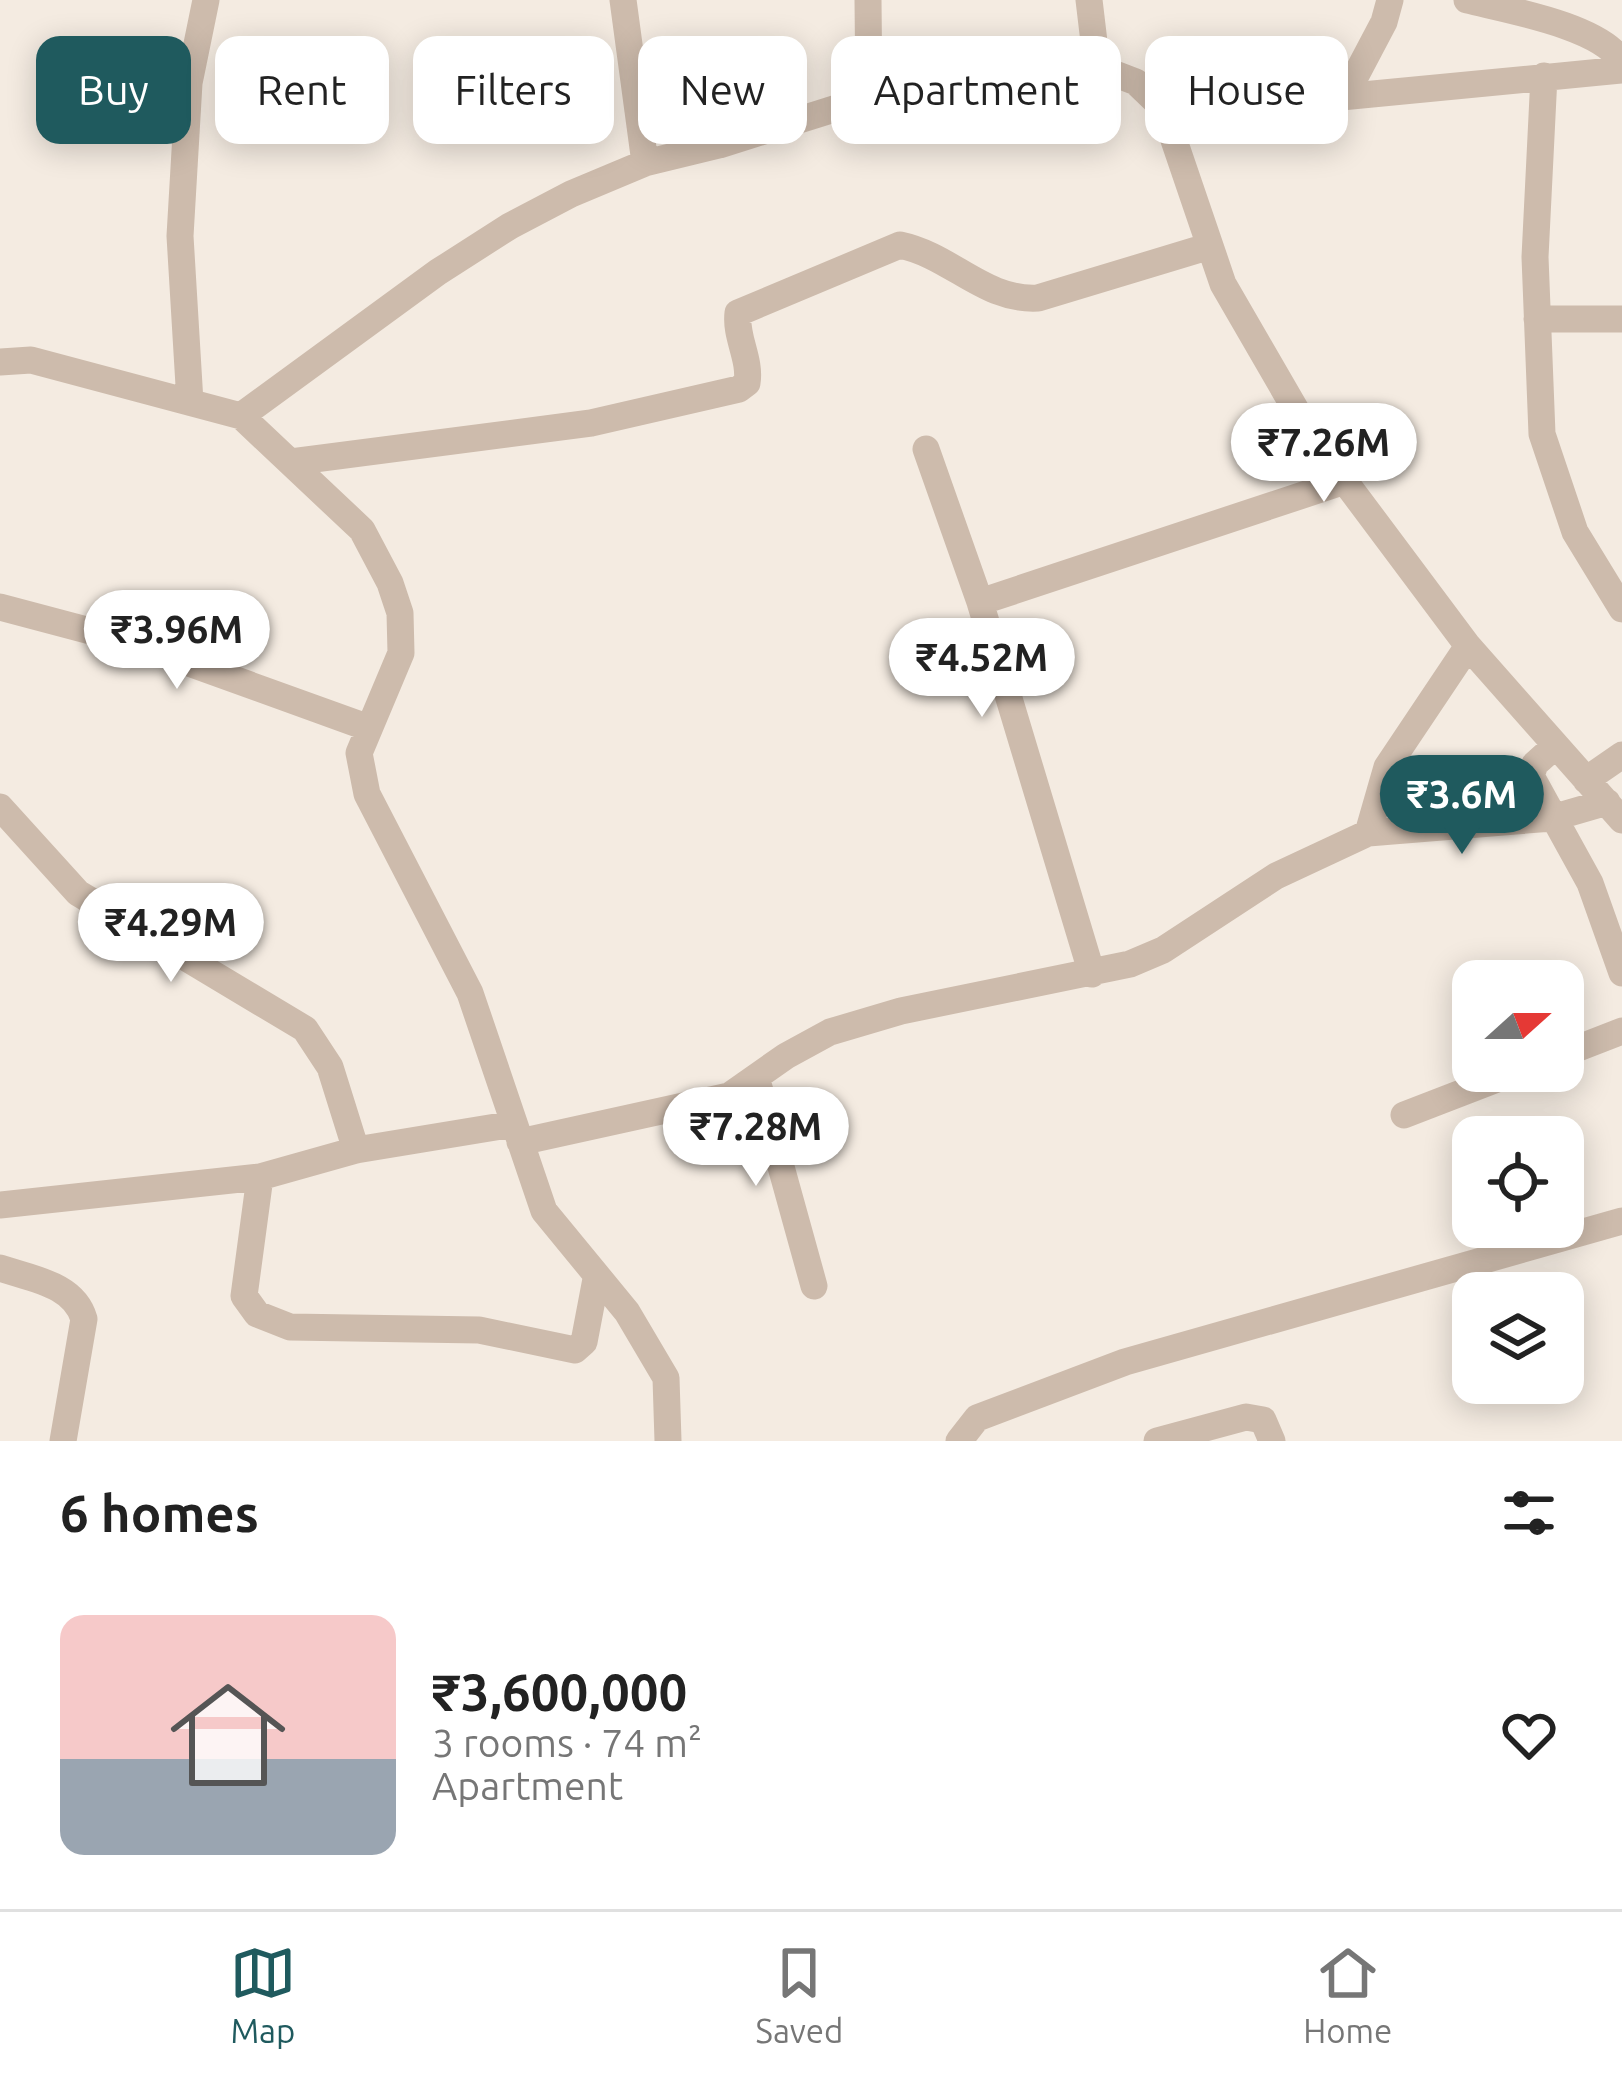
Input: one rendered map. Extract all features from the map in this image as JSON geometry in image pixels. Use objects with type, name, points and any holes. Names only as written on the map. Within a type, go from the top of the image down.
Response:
[{"type":"street","points":[[190,402],[180,236],[189,83],[206,0]]},
{"type":"street","points":[[623,0],[645,163]]},
{"type":"street","points":[[868,0],[868,36]]},
{"type":"street","points":[[1089,0],[1093,36]]},
{"type":"street","points":[[1348,90],[1384,22],[1390,0]]},
{"type":"street","points":[[1348,96],[1622,66],[1616,51],[1601,42],[1544,20],[1467,0]]},
{"type":"street","points":[[1544,76],[1535,257],[1542,434],[1575,532],[1622,609]]},
{"type":"street","points":[[242,416],[438,272],[571,194],[645,163],[831,110]]},
{"type":"street","points":[[1175,144],[1223,284],[1311,436],[1468,646],[1614,811]]},
{"type":"street","points":[[291,462],[591,423],[739,389],[747,383],[749,372],[738,313],[900,245],[919,249],[995,294],[1016,299],[1038,298],[1210,246]]},
{"type":"street","points":[[1538,319],[1622,319]]},
{"type":"street","points":[[0,362],[31,361],[242,416],[362,530],[400,613],[400,652],[359,753],[368,794],[470,993],[544,1211],[627,1312],[666,1378],[668,1441]]},
{"type":"street","points":[[926,449],[980,602],[1092,974]]},
{"type":"street","points":[[980,602],[1346,482]]},
{"type":"street","points":[[0,607],[128,641],[369,728]]},
{"type":"street","points":[[1368,832],[1387,767],[1468,646]]},
{"type":"street","points":[[1555,746],[1535,764],[1531,776],[1590,884],[1622,973]]},
{"type":"street","points":[[1586,780],[1622,754]]},
{"type":"street","points":[[0,807],[78,893],[305,1029],[329,1067],[356,1150]]},
{"type":"street","points":[[0,1205],[260,1177],[356,1150],[517,1133],[710,1102],[730,1096],[830,1032],[902,1011],[1092,974],[1163,950],[1247,892],[1368,832],[1614,811]]},
{"type":"street","points":[[1584,1046],[1622,1031]]},
{"type":"street","points":[[757,1079],[814,1286]]},
{"type":"street","points":[[1404,1115],[1464,1092]]},
{"type":"street","points":[[260,1177],[244,1296],[257,1314],[290,1327],[479,1330],[575,1350],[584,1342],[596,1279]]},
{"type":"street","points":[[959,1441],[977,1418],[1125,1362],[1622,1221]]},
{"type":"street","points":[[0,1268],[79,1301],[84,1319],[63,1441]]},
{"type":"street","points":[[1157,1441],[1246,1417],[1263,1420],[1272,1441]]}]
